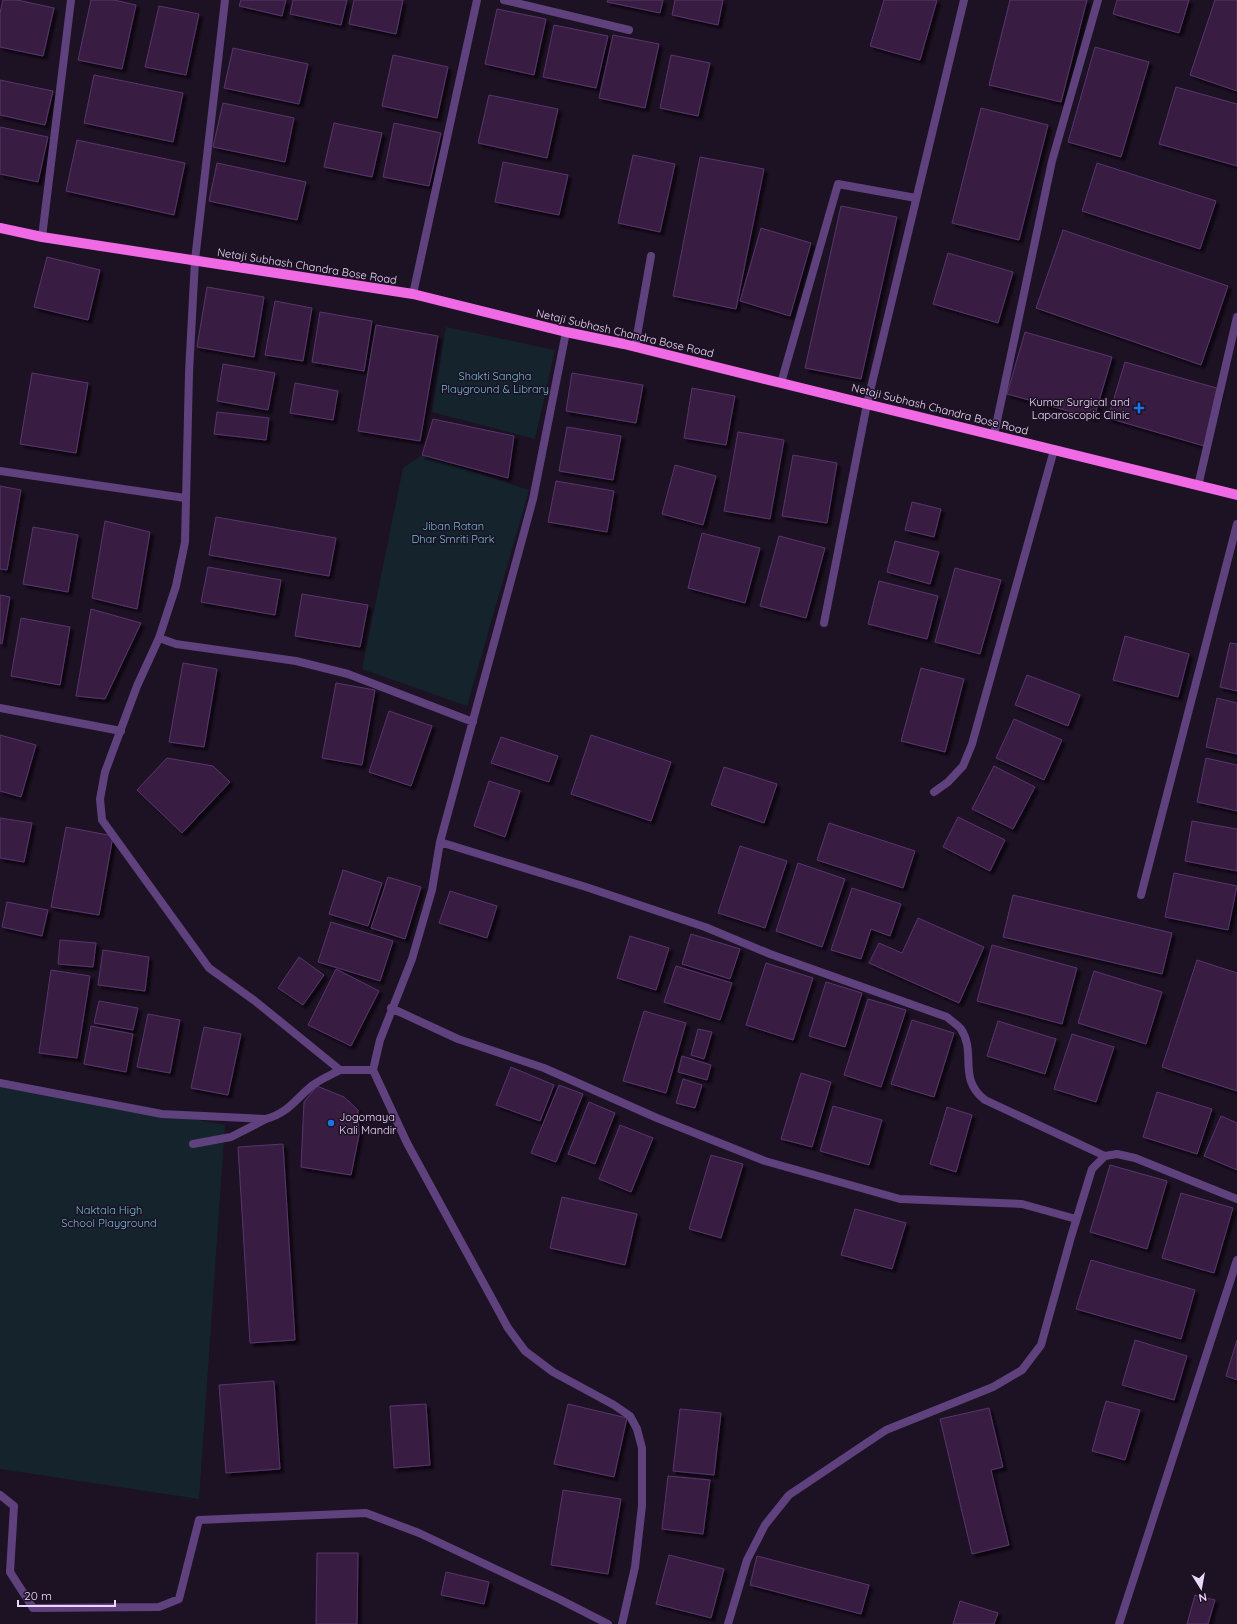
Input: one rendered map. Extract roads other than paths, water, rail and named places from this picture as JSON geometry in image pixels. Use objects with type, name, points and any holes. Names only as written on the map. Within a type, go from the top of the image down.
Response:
[{"type":"main road","name":"Netaji Subhash Chandra Bose Road","points":[[0,228],[42,237],[412,294],[1237,495]]},
{"type":"street","points":[[42,237],[71,0]]},
{"type":"street","points":[[225,0],[195,260],[189,373],[185,542],[176,586],[159,638],[137,686],[105,772],[100,799],[102,820],[209,968],[255,1001],[340,1070]]},
{"type":"street","points":[[412,294],[477,0]]},
{"type":"street","points":[[504,0],[629,30]]},
{"type":"street","points":[[824,623],[866,404],[964,0]]},
{"type":"street","points":[[994,435],[1052,161],[1098,0]]},
{"type":"street","points":[[782,383],[838,184],[916,198]]},
{"type":"street","points":[[634,347],[650,256]]},
{"type":"street","points":[[1198,486],[1236,328],[1237,317]]},
{"type":"street","points":[[566,332],[533,499],[440,842],[432,890],[412,959],[391,1008],[380,1040],[373,1070],[408,1143],[508,1328],[525,1351],[553,1372],[614,1404],[630,1416],[636,1429],[642,1448],[642,1506],[635,1567],[622,1624]]},
{"type":"street","points":[[934,792],[948,782],[963,766],[972,744],[1054,450]]},
{"type":"street","points":[[0,471],[185,498]]},
{"type":"street","points":[[1141,895],[1237,524]]},
{"type":"street","points":[[159,638],[176,644],[296,661],[348,674],[473,722]]},
{"type":"street","points":[[0,708],[121,731]]},
{"type":"street","points":[[440,842],[586,887],[705,926],[770,954],[947,1017],[960,1028],[966,1040],[970,1081],[976,1093],[985,1100],[1105,1156],[1117,1154],[1135,1158],[1237,1199]]},
{"type":"street","points":[[391,1008],[458,1039],[544,1068],[657,1118],[765,1161],[900,1199],[1022,1204],[1076,1219]]},
{"type":"street","points":[[193,1144],[231,1137],[266,1119],[278,1115],[289,1108],[314,1084],[340,1070],[373,1070]]},
{"type":"street","points":[[0,1083],[162,1114],[266,1119]]},
{"type":"street","points":[[728,1624],[747,1560],[765,1525],[789,1495],[886,1430],[993,1387],[1022,1370],[1041,1346],[1076,1219],[1092,1169],[1105,1156]]},
{"type":"street","points":[[1119,1624],[1237,1260]]},
{"type":"street","points":[[0,1495],[14,1506],[10,1572],[33,1608],[159,1607],[179,1599],[199,1520],[366,1513],[418,1533],[559,1599],[608,1624]]},
{"type":"place","name":"Kumar Surgical and Laparoscopic Clinic","points":[[1139,408]]},
{"type":"place","name":"Jogomaya Kali Mandir","points":[[331,1123]]},
{"type":"park label","name":"Shakti Sangha Playground & Library","points":[[495,382]]},
{"type":"park label","name":"Jiban Ratan Dhar Smriti Park","points":[[453,532]]},
{"type":"park label","name":"Naktala High School Playground","points":[[109,1216]]}]
